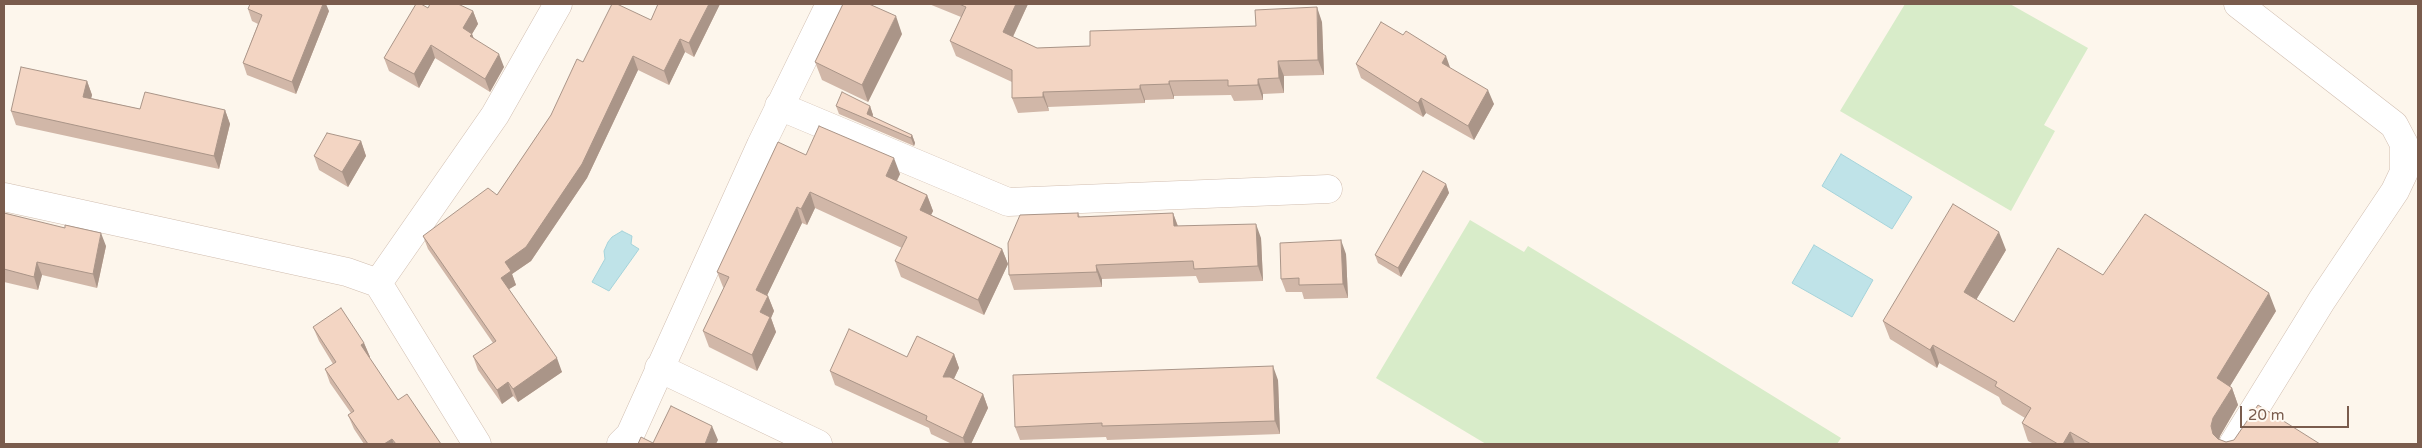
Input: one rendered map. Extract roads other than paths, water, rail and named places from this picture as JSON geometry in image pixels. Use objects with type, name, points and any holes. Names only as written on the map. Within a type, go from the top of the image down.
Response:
[{"type":"street","points":[[378,283],[495,115],[558,4]]},
{"type":"street","points":[[621,444],[630,435],[780,106],[830,4]]},
{"type":"street","points":[[2234,444],[2322,300],[2395,191],[2404,172],[2404,144],[2394,126],[2238,4]]},
{"type":"street","points":[[780,106],[1008,202],[1328,189]]},
{"type":"street","points":[[4,197],[347,272],[378,283],[477,444]]},
{"type":"street","points":[[659,368],[818,444]]},
{"type":"water","points":[[1841,154],[1912,197],[1892,229],[1822,186]]},
{"type":"water","points":[[622,231],[632,236],[631,244],[639,249],[609,291],[592,282],[605,259],[604,251],[608,242]]},
{"type":"water","points":[[1814,245],[1873,280],[1852,317],[1792,283]]}]
